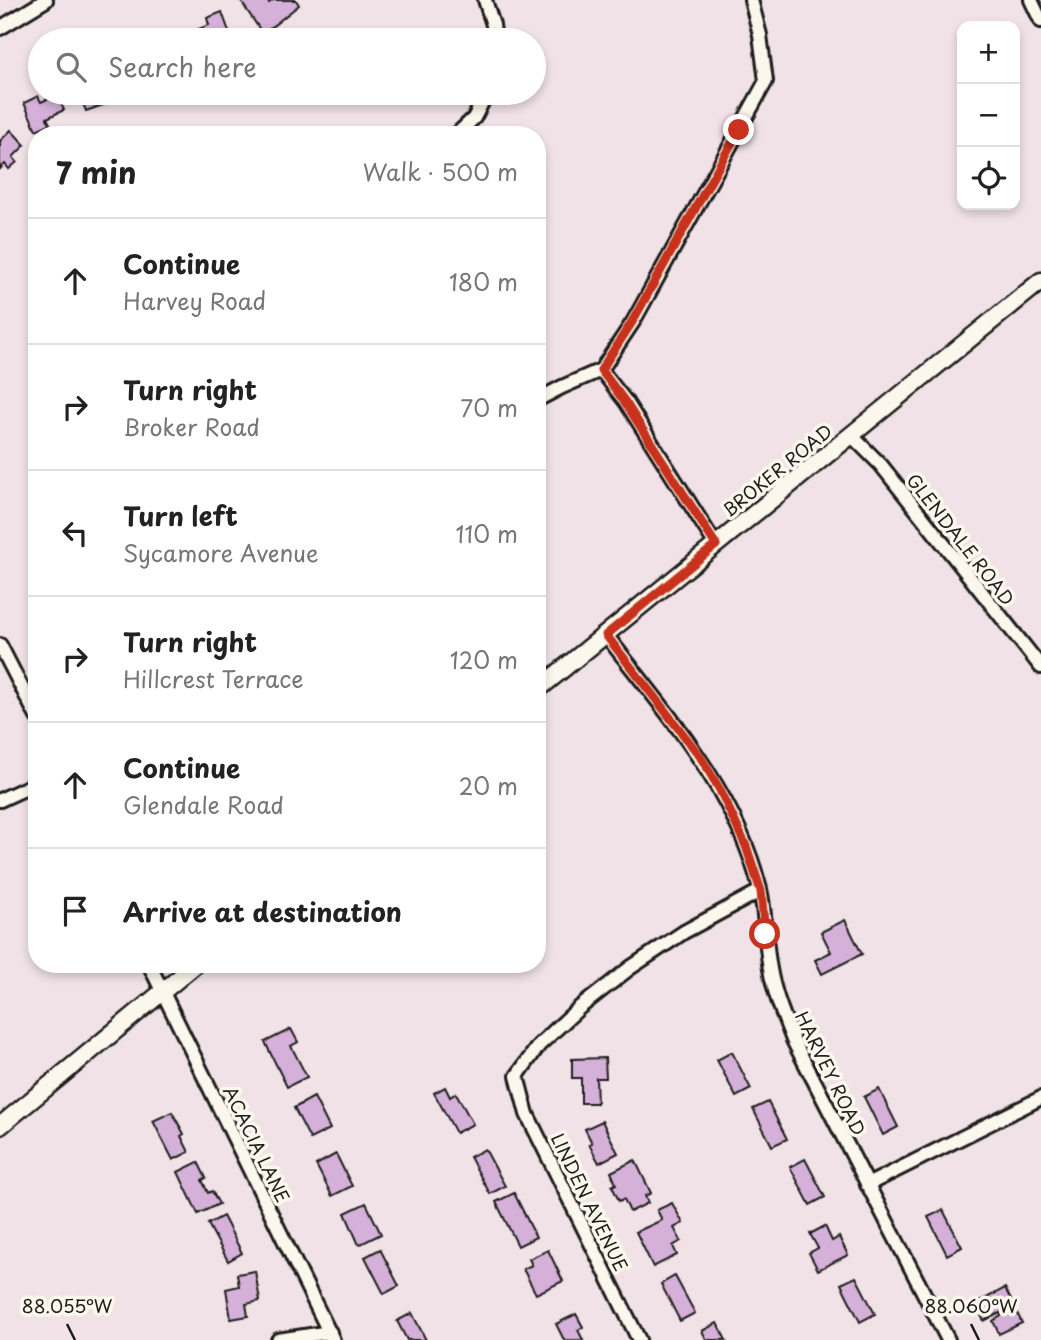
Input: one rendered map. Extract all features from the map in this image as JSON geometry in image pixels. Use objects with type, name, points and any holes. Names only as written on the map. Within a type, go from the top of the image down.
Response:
[{"type":"street","points":[[0,27],[46,0]]},
{"type":"street","points":[[485,0],[493,28]]},
{"type":"street","points":[[546,395],[601,370],[632,322],[765,80],[760,35],[751,0]]},
{"type":"street","points":[[1031,0],[1041,21]]},
{"type":"street","points":[[466,126],[474,118],[480,105]]},
{"type":"street","name":"BROKER ROAD","points":[[546,683],[1041,281]]},
{"type":"street","points":[[601,370],[625,402],[716,545]]},
{"type":"street","name":"GLENDALE ROAD","points":[[851,435],[881,465],[1041,667]]},
{"type":"street","name":"HARVEY ROAD","points":[[606,635],[700,756],[732,814],[761,891],[770,971],[781,1011],[793,1040],[948,1340]]},
{"type":"street","points":[[0,645],[28,699]]},
{"type":"street","points":[[0,800],[28,787]]},
{"type":"street","name":"LINDEN AVENUE","points":[[639,1340],[527,1114],[517,1076],[539,1045],[579,1008],[629,968],[684,932],[761,891]]},
{"type":"street","name":"ACACIA LANE","points":[[154,973],[331,1336]]},
{"type":"street","points":[[0,1126],[185,973]]},
{"type":"street","points":[[867,1185],[1041,1098]]},
{"type":"street","points":[[278,1340],[331,1336]]},
{"type":"building","points":[[240,0],[266,0],[269,3],[273,0],[296,0],[299,5],[270,28],[259,28]]},
{"type":"building","points":[[222,12],[228,28],[201,28],[209,25],[207,18]]},
{"type":"building","points":[[28,101],[28,105],[62,105],[64,110],[47,118],[50,124],[34,126],[24,103]]},
{"type":"building","points":[[84,105],[103,105],[86,111]]},
{"type":"building","points":[[11,130],[25,145],[13,157],[17,162],[9,169],[5,164],[0,169],[0,141]]},
{"type":"building","points":[[845,920],[862,954],[822,974],[815,960],[831,952],[821,932]]},
{"type":"building","points":[[291,1029],[298,1042],[291,1046],[307,1077],[287,1087],[265,1042]]},
{"type":"building","points":[[732,1052],[751,1089],[736,1097],[717,1060]]},
{"type":"building","points":[[605,1058],[606,1078],[596,1078],[597,1103],[581,1103],[581,1078],[572,1078],[572,1059]]},
{"type":"building","points":[[445,1087],[450,1097],[456,1093],[473,1124],[456,1133],[434,1093]]},
{"type":"building","points":[[879,1089],[898,1127],[883,1135],[864,1097]]},
{"type":"building","points":[[314,1097],[330,1129],[310,1139],[294,1108]]},
{"type":"building","points":[[768,1102],[787,1139],[772,1146],[753,1109]]},
{"type":"building","points":[[172,1112],[184,1134],[181,1136],[189,1152],[173,1160],[153,1121]]},
{"type":"building","points":[[602,1121],[618,1153],[599,1163],[585,1129]]},
{"type":"building","points":[[485,1149],[505,1186],[490,1194],[470,1157]]},
{"type":"building","points":[[336,1154],[352,1186],[332,1196],[316,1165]]},
{"type":"building","points":[[805,1159],[825,1197],[810,1205],[790,1167]]},
{"type":"building","points":[[635,1160],[651,1193],[645,1196],[648,1203],[630,1212],[624,1199],[619,1201],[612,1186],[616,1184],[611,1172]]},
{"type":"building","points":[[198,1162],[206,1178],[202,1180],[208,1193],[212,1191],[219,1204],[198,1214],[178,1172]]},
{"type":"building","points":[[514,1193],[536,1237],[518,1246],[496,1202]]},
{"type":"building","points":[[366,1203],[381,1234],[359,1245],[345,1213]]},
{"type":"building","points":[[672,1203],[683,1223],[674,1228],[681,1241],[673,1246],[677,1255],[653,1267],[636,1232],[662,1220],[657,1210]]},
{"type":"building","points":[[943,1210],[962,1247],[947,1255],[928,1217]]},
{"type":"building","points":[[223,1216],[242,1253],[228,1261],[208,1224]]},
{"type":"building","points":[[825,1226],[832,1241],[839,1237],[848,1255],[818,1270],[809,1253],[818,1248],[810,1234]]},
{"type":"building","points":[[380,1249],[399,1286],[384,1294],[365,1257]]},
{"type":"building","points":[[548,1250],[563,1281],[536,1294],[523,1269],[532,1265],[529,1259]]},
{"type":"building","points":[[255,1271],[260,1301],[246,1304],[248,1316],[231,1319],[226,1289],[239,1286],[237,1274]]},
{"type":"building","points":[[675,1276],[695,1313],[680,1321],[661,1284]]},
{"type":"building","points":[[856,1277],[875,1314],[860,1322],[841,1284]]},
{"type":"building","points":[[1005,1288],[1022,1323],[999,1334],[993,1321],[1001,1316],[1000,1313],[984,1321],[975,1304]]},
{"type":"building","points":[[412,1313],[426,1340],[407,1340],[397,1321]]},
{"type":"building","points":[[576,1314],[583,1327],[578,1330],[583,1340],[564,1340],[556,1324]]},
{"type":"building","points":[[717,1323],[726,1340],[707,1340],[702,1331]]},
{"type":"route","points":[[739,130],[632,322],[601,370],[625,402],[716,545],[606,635],[700,756],[720,790],[746,846],[761,891],[765,934]]}]
